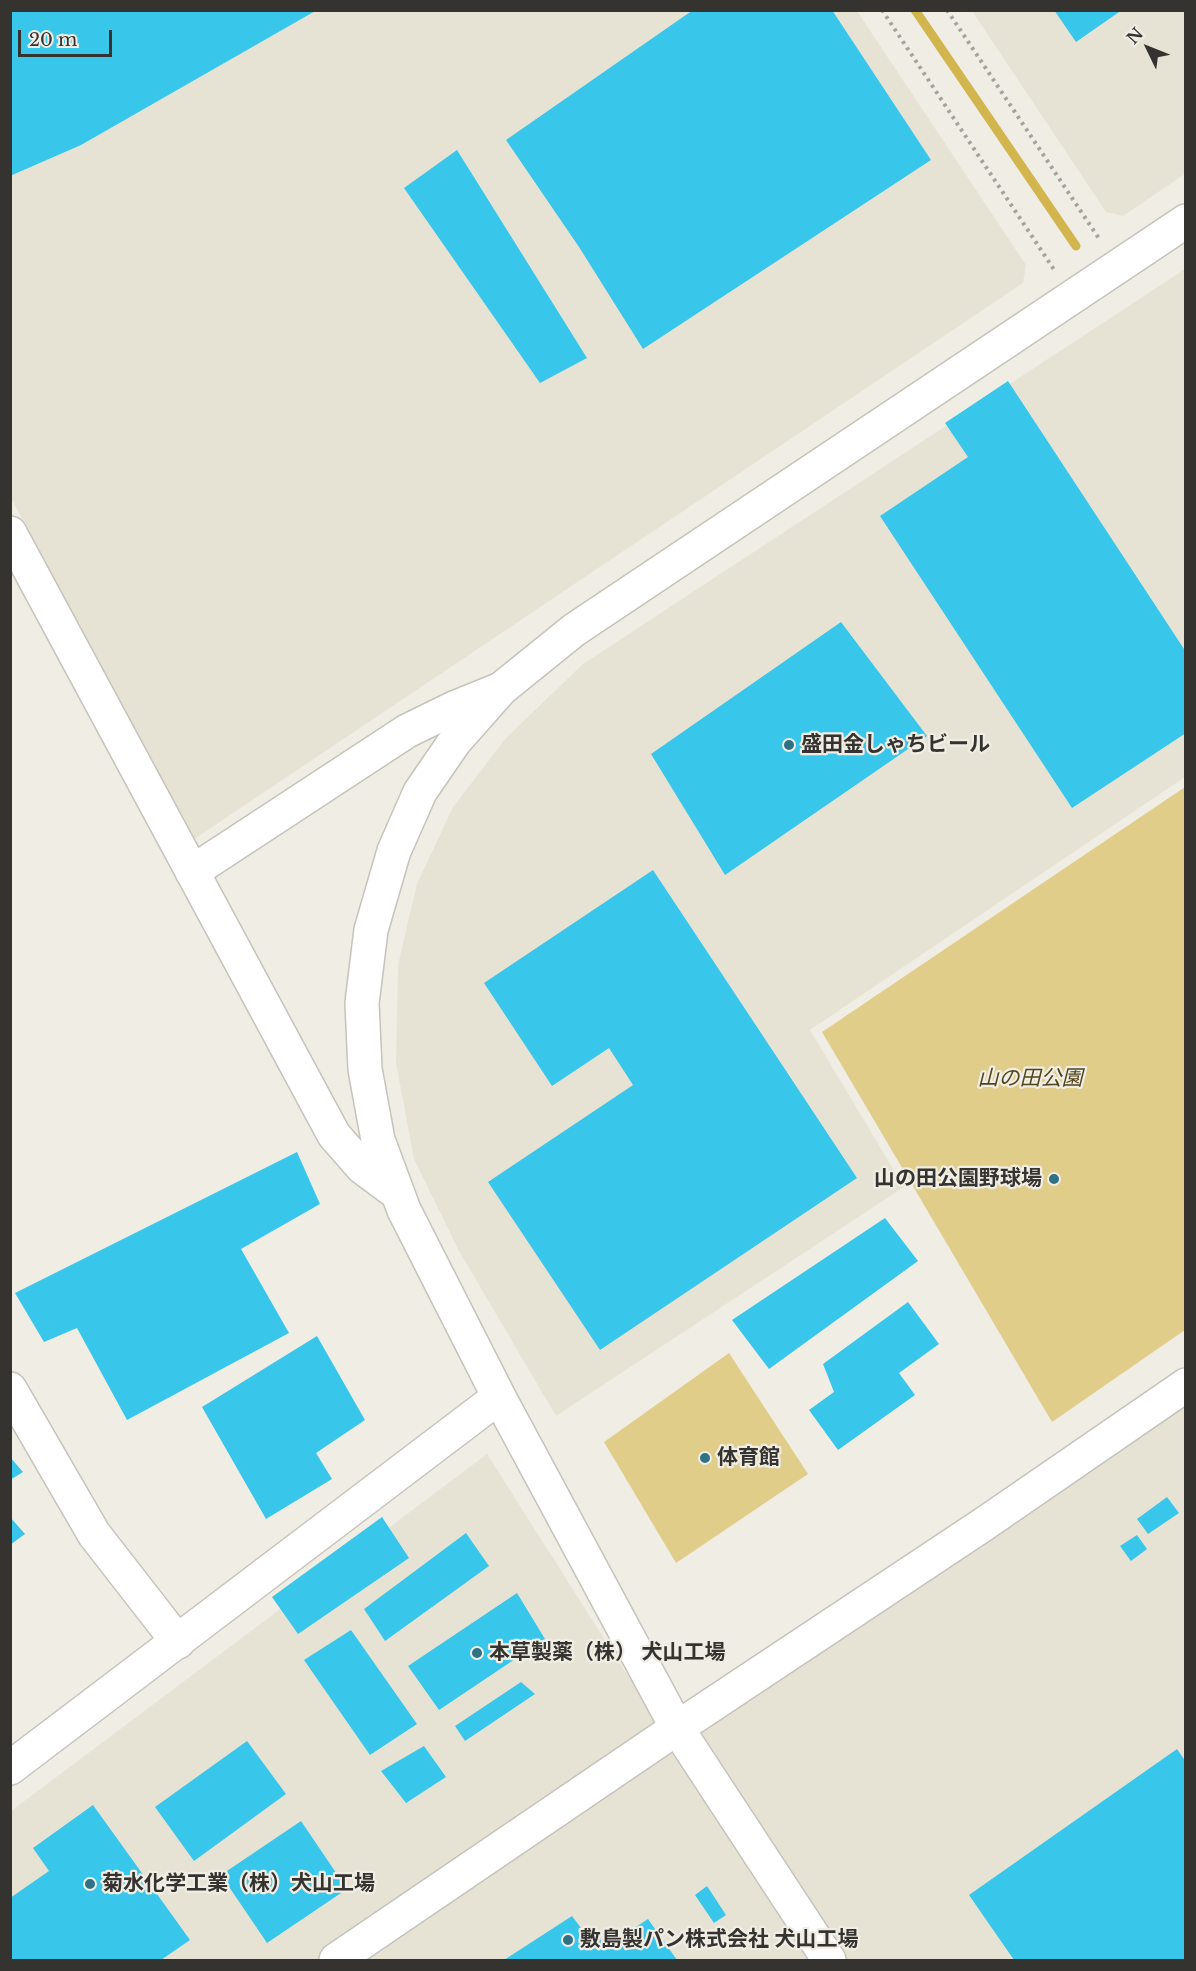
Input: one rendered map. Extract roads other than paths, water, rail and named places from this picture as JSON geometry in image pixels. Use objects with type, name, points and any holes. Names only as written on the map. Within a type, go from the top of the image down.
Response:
[{"type":"street","points":[[829,1960],[677,1728],[500,1397],[397,1193],[378,1140],[365,1069],[362,1003],[371,930],[387,870],[420,792],[455,741],[501,689],[573,630],[1185,220]]},
{"type":"street","points":[[10,533],[334,1135],[362,1167],[397,1193]]},
{"type":"street","points":[[192,872],[407,730],[501,689]]},
{"type":"street","points":[[336,1960],[677,1728],[984,1524],[1185,1385]]},
{"type":"street","points":[[10,1389],[94,1534],[178,1642]]},
{"type":"street","points":[[10,1768],[500,1397]]},
{"type":"waterway","points":[[915,10],[1076,246]]},
{"type":"place","name":"盛田金しゃちビール","points":[[789,745]]},
{"type":"place","name":"山の田公園野球場","points":[[1054,1179]]},
{"type":"place","name":"体育館","points":[[705,1458]]},
{"type":"place","name":"本草製薬（株） 犬山工場","points":[[477,1653]]},
{"type":"place","name":"菊水化学工業（株）犬山工場","points":[[90,1884]]},
{"type":"place","name":"敷島製パン株式会社 犬山工場","points":[[568,1940]]},
{"type":"park label","name":"山の田公園","points":[[1030,1079]]}]
